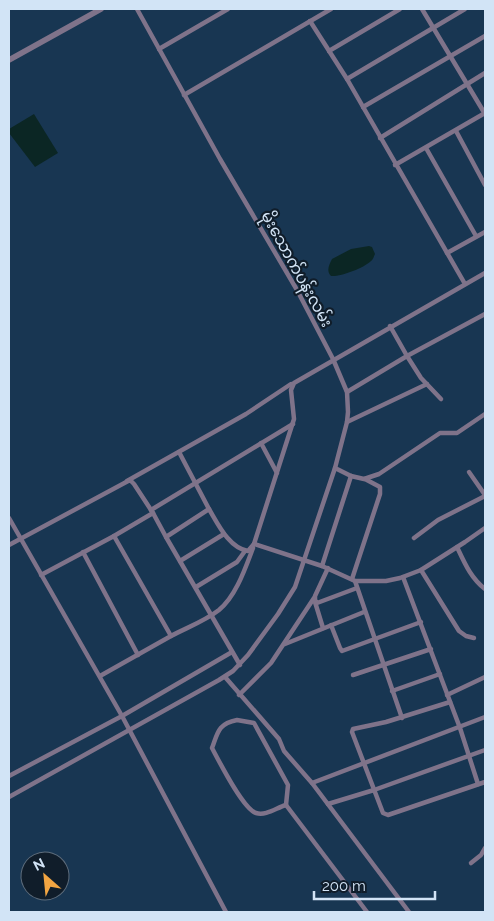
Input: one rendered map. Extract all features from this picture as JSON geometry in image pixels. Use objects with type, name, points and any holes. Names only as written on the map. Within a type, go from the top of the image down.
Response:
[{"type":"street","points":[[9,60],[101,9]]},
{"type":"street","name":"မိုးသောက်ပန်းလမ်း","points":[[9,797],[225,676],[240,665],[264,636],[295,586],[335,468],[347,422],[347,392],[333,359],[137,9]]},
{"type":"street","points":[[159,48],[228,9]]},
{"type":"street","points":[[184,95],[331,9]]},
{"type":"street","points":[[329,51],[400,9]]},
{"type":"street","points":[[395,165],[485,114],[422,9]]},
{"type":"street","points":[[347,79],[465,9]]},
{"type":"street","points":[[310,21],[347,79],[465,284]]},
{"type":"street","points":[[363,107],[485,36]]},
{"type":"street","points":[[380,138],[485,74]]},
{"type":"street","points":[[456,131],[485,185]]},
{"type":"street","points":[[426,148],[476,236]]},
{"type":"street","points":[[447,253],[485,232]]},
{"type":"street","points":[[9,545],[246,414],[333,359],[485,273]]},
{"type":"street","points":[[347,392],[407,356],[485,314]]},
{"type":"street","points":[[390,326],[407,356],[427,384],[441,399]]},
{"type":"street","points":[[100,676],[170,636],[212,615],[223,606],[233,592],[242,576],[254,544],[293,424],[295,412],[291,390],[294,383]]},
{"type":"street","points":[[347,422],[427,384]]},
{"type":"street","points":[[364,479],[379,474],[440,433],[457,433],[485,414]]},
{"type":"street","points":[[42,575],[114,536],[195,483],[293,424]]},
{"type":"street","points":[[260,443],[277,474]]},
{"type":"street","points":[[178,452],[224,534],[237,548],[245,551]]},
{"type":"street","points":[[335,468],[351,476],[378,484],[380,487],[380,494],[353,580],[402,718]]},
{"type":"street","points":[[414,538],[438,520],[485,496],[469,472]]},
{"type":"street","points":[[322,566],[351,476]]},
{"type":"street","points":[[127,481],[130,480],[134,484],[152,511],[240,665]]},
{"type":"street","points":[[166,537],[209,509]]},
{"type":"street","points":[[9,518],[100,676],[226,912]]},
{"type":"street","points":[[254,544],[328,568],[353,580],[386,581],[421,570],[485,528]]},
{"type":"street","points":[[180,561],[224,534]]},
{"type":"street","points":[[114,536],[170,636]]},
{"type":"street","points":[[196,588],[236,562],[254,544]]},
{"type":"street","points":[[458,547],[468,572],[485,590]]},
{"type":"street","points":[[83,552],[138,654]]},
{"type":"street","points":[[239,695],[271,663],[314,599],[328,568]]},
{"type":"street","points":[[421,570],[459,631],[466,636],[474,638]]},
{"type":"street","points":[[403,577],[470,754],[478,784]]},
{"type":"street","points":[[314,599],[318,603],[356,588]]},
{"type":"street","points":[[314,599],[323,628]]},
{"type":"street","points":[[284,644],[364,612]]},
{"type":"street","points":[[331,625],[342,651],[421,622]]},
{"type":"street","points":[[353,675],[431,649]]},
{"type":"street","points":[[9,776],[122,716],[232,652]]},
{"type":"street","points":[[392,691],[440,674]]},
{"type":"street","points":[[225,676],[239,695],[279,739],[284,751],[312,783],[409,912]]},
{"type":"street","points":[[447,694],[485,677]]},
{"type":"street","points":[[450,702],[402,718],[353,729],[352,732],[383,813],[388,815],[485,782]]},
{"type":"street","points":[[312,783],[485,717]]},
{"type":"street","points":[[286,805],[270,812],[256,813],[246,806],[212,748],[219,730],[225,722],[236,720],[254,723],[288,785],[286,805],[367,912]]},
{"type":"street","points":[[328,804],[374,790],[485,750]]},
{"type":"street","points":[[471,863],[481,855],[485,848]]},
{"type":"shaded area","points":[[34,114],[58,153],[35,167],[9,133],[9,129]]},
{"type":"shaded area","points":[[372,247],[375,254],[368,264],[346,274],[331,276],[329,274],[328,268],[332,259],[351,249]]}]
